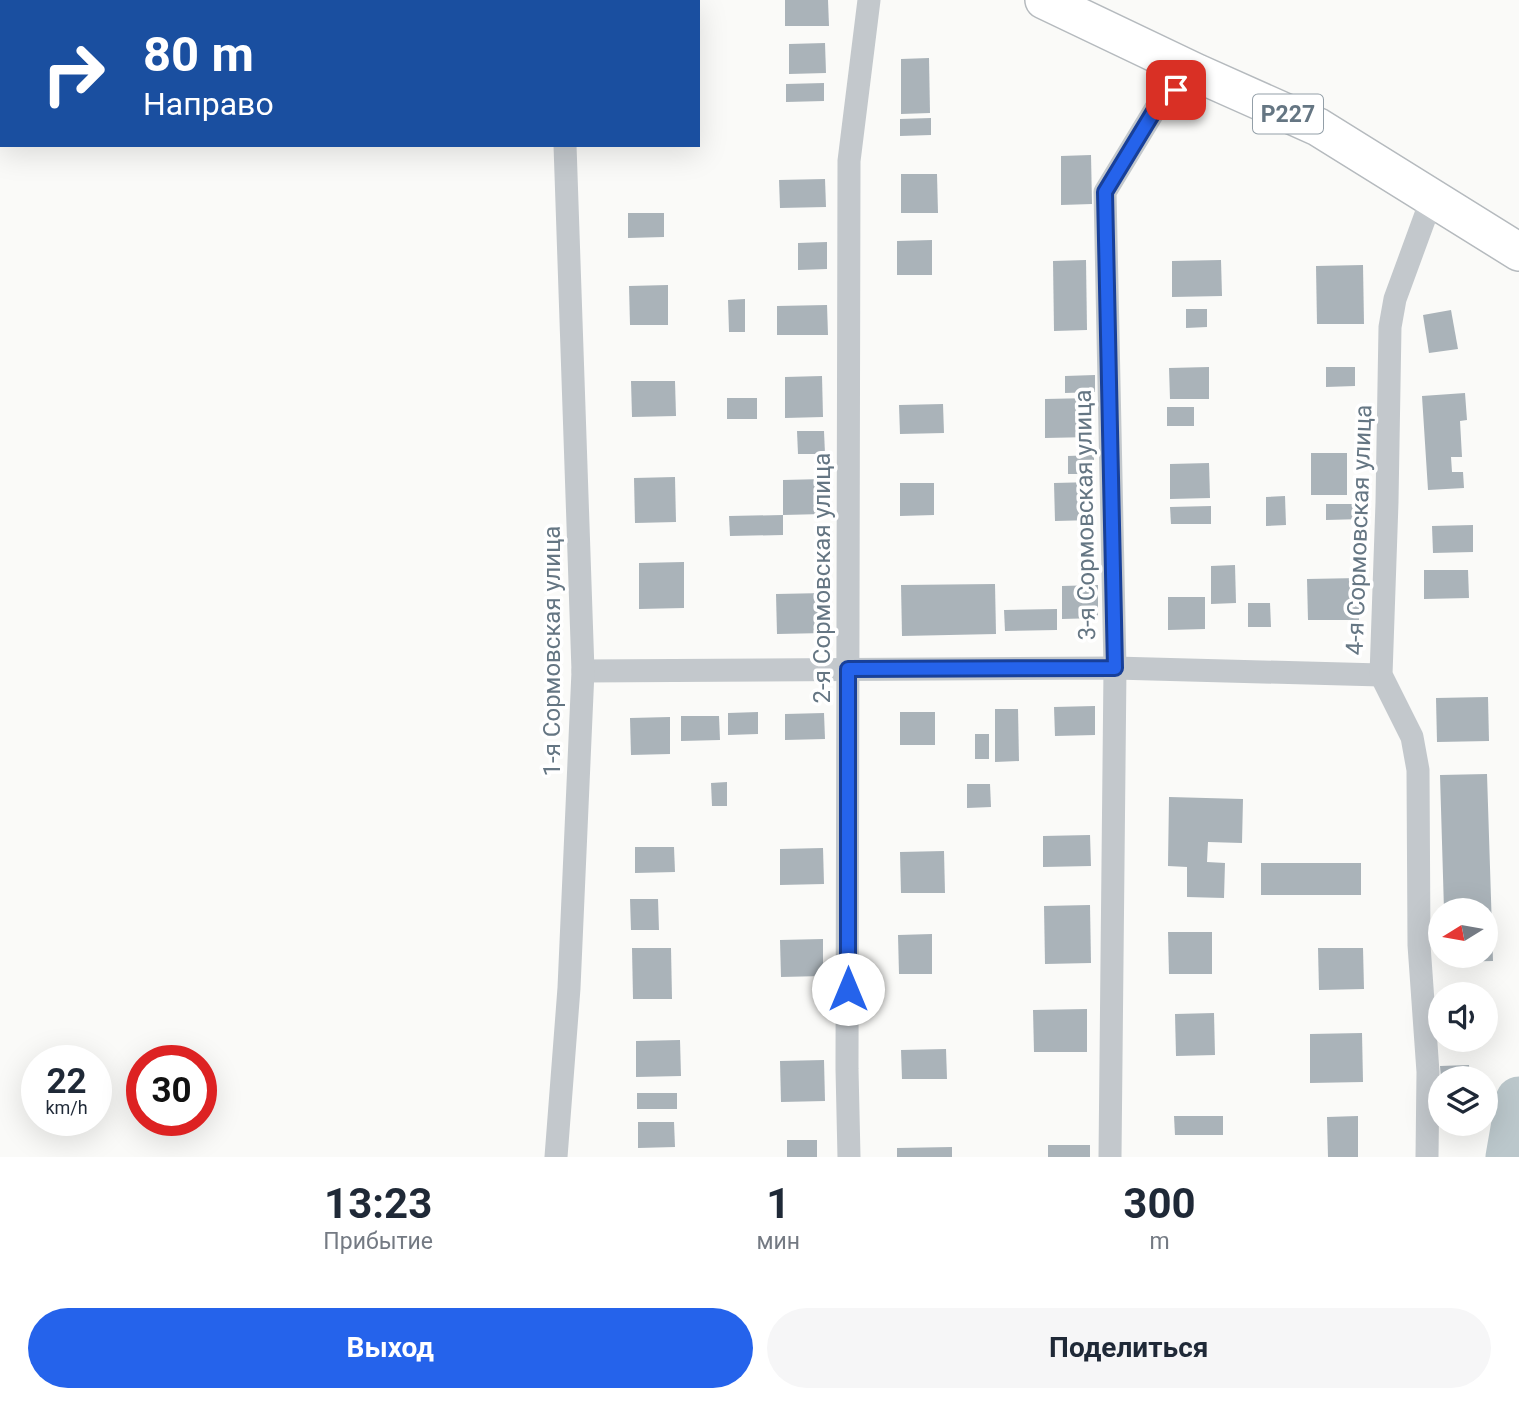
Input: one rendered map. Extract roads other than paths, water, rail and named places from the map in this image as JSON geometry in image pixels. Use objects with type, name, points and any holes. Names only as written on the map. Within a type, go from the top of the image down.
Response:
[{"type":"main road","name":"Р227","points":[[1044,0],[1318,127],[1519,252]]},
{"type":"street","name":"2-я Сормовская улица","points":[[849,1157],[849,161],[869,0]]},
{"type":"street","name":"3-я Сормовская улица","points":[[1111,1157],[1115,668],[1105,192],[1156,108],[1197,73]]},
{"type":"street","name":"1-я Сормовская улица","points":[[556,1157],[569,988],[583,671],[565,147]]},
{"type":"street","name":"4-я Сормовская улица","points":[[1427,1157],[1428,1072],[1419,945],[1418,769],[1412,737],[1381,675],[1390,327],[1395,299],[1432,198]]},
{"type":"street","points":[[583,671],[1115,668],[1381,675]]},
{"type":"waterway","points":[[1509,1157],[1519,1100]]}]
